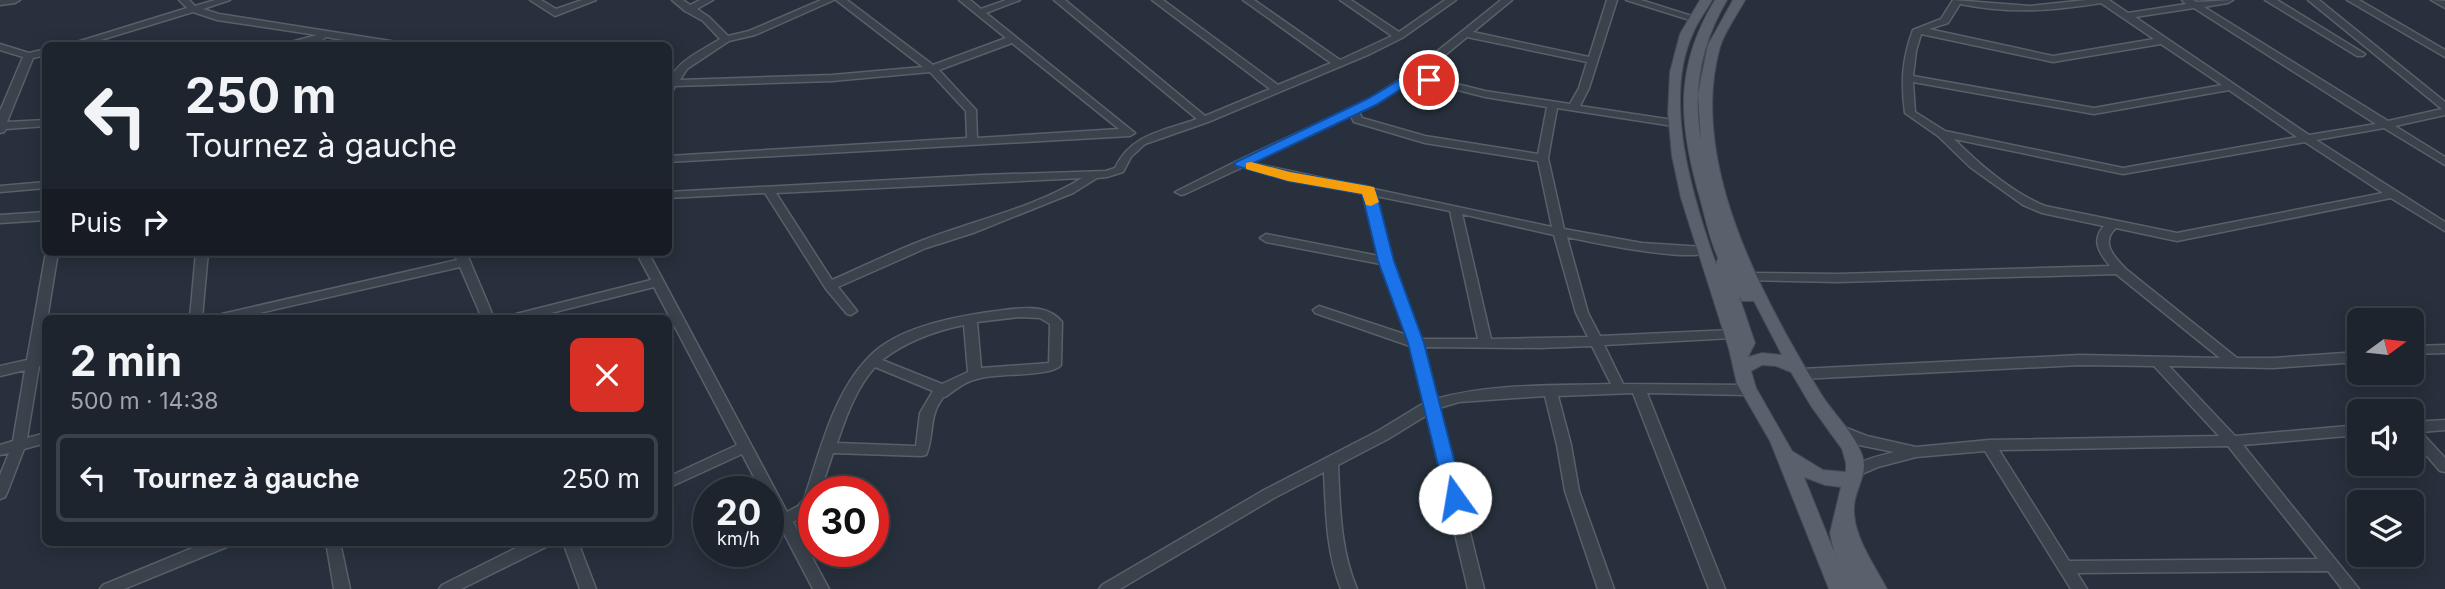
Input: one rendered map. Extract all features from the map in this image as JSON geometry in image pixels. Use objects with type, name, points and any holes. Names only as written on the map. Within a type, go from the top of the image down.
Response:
[{"type":"main road","points":[[1706,0],[1693,18],[1683,44],[1676,72],[1673,123],[1704,250],[1748,390],[1785,455],[1839,589]]},
{"type":"main road","points":[[1721,0],[1701,35],[1692,64],[1690,122],[1700,178],[1724,255],[1766,332],[1796,365]]},
{"type":"main road","points":[[1739,0],[1727,15],[1714,41],[1706,73],[1704,110],[1707,149],[1749,277],[1796,365],[1835,429],[1847,442],[1854,474],[1844,500],[1844,517],[1877,589]]},
{"type":"main road","points":[[1724,255],[1723,270],[1747,343],[1741,363]]},
{"type":"main road","points":[[1741,363],[1777,359],[1796,365]]},
{"type":"main road","points":[[1785,455],[1821,477],[1833,480],[1854,474]]},
{"type":"main road","points":[[1804,505],[1814,517],[1841,573],[1852,589]]},
{"type":"main road","points":[[1844,517],[1838,524],[1838,536],[1858,589]]},
{"type":"street","points":[[0,2],[15,0]]},
{"type":"street","points":[[184,0],[193,9],[217,17],[374,42]]},
{"type":"street","points":[[82,42],[225,0]]},
{"type":"street","points":[[535,0],[555,13],[591,0]]},
{"type":"street","points":[[677,0],[706,19],[726,39]]},
{"type":"street","points":[[688,9],[708,0]]},
{"type":"street","points":[[672,83],[683,67],[726,39],[752,33],[829,0]]},
{"type":"street","points":[[841,0],[932,69],[971,110],[972,142]]},
{"type":"street","points":[[964,0],[1141,142]]},
{"type":"street","points":[[980,12],[1016,0]]},
{"type":"street","points":[[1059,0],[1204,120]]},
{"type":"street","points":[[1157,0],[1278,90]]},
{"type":"street","points":[[1248,0],[1339,64]]},
{"type":"street","points":[[1345,0],[1399,36]]},
{"type":"street","points":[[672,195],[982,178],[1093,176],[1119,170],[1126,155],[1141,142],[1204,120],[1339,64],[1399,36],[1451,0]]},
{"type":"street","points":[[1181,192],[1353,111],[1413,76],[1507,0]]},
{"type":"street","points":[[1573,109],[1584,88],[1612,0]]},
{"type":"street","points":[[1631,0],[1693,18]]},
{"type":"street","points":[[2024,0],[2040,11]]},
{"type":"street","points":[[2393,194],[2176,237],[2042,209],[2026,203],[1974,164],[1942,134],[1910,113],[1906,78],[1909,51],[1918,30],[1945,21],[1957,1],[1994,9],[2040,11],[2103,0],[2307,139],[2445,227]]},
{"type":"street","points":[[2126,16],[2191,3],[2228,0]]},
{"type":"street","points":[[2270,0],[2360,54]]},
{"type":"street","points":[[2313,0],[2445,109]]},
{"type":"street","points":[[2352,0],[2445,54]]},
{"type":"street","points":[[2436,0],[2445,5]]},
{"type":"street","points":[[2191,3],[2445,162]]},
{"type":"street","points":[[1918,30],[2053,59],[2162,41]]},
{"type":"street","points":[[1467,34],[1591,60]]},
{"type":"street","points":[[303,42],[319,39],[323,35]]},
{"type":"street","points":[[672,86],[832,78],[932,69],[1013,39]]},
{"type":"street","points":[[0,47],[29,56],[42,53]]},
{"type":"street","points":[[29,56],[12,93],[1,128],[42,123]]},
{"type":"street","points":[[1413,76],[1475,92],[1673,123]]},
{"type":"street","points":[[1906,78],[2094,111],[2230,87]]},
{"type":"street","points":[[0,95],[12,93]]},
{"type":"street","points":[[1552,105],[1543,158],[1559,231],[1582,313],[1619,388]]},
{"type":"street","points":[[1942,134],[2123,171],[2386,125],[2445,109]]},
{"type":"street","points":[[1353,111],[1358,120],[1385,128],[1498,153],[1543,158]]},
{"type":"street","points":[[672,159],[1129,132]]},
{"type":"street","points":[[1241,163],[1288,177],[1369,191],[1632,247],[1664,251],[1704,250]]},
{"type":"street","points":[[830,286],[922,245],[969,230],[1069,191],[1093,176]]},
{"type":"street","points":[[0,189],[42,185]]},
{"type":"street","points":[[769,190],[830,286],[851,311]]},
{"type":"street","points":[[1369,191],[1386,261],[1416,343],[1476,589]]},
{"type":"street","points":[[1455,209],[1485,342]]},
{"type":"street","points":[[0,219],[42,216]]},
{"type":"street","points":[[2112,225],[2104,232],[2102,243],[2109,257],[2121,270],[2233,362]]},
{"type":"street","points":[[1266,238],[1386,261]]},
{"type":"street","points":[[44,315],[52,256]]},
{"type":"street","points":[[196,315],[202,256]]},
{"type":"street","points":[[644,256],[761,476]]},
{"type":"street","points":[[234,315],[462,257],[487,315]]},
{"type":"street","points":[[1749,277],[1838,278],[2121,270]]},
{"type":"street","points":[[528,315],[658,282]]},
{"type":"street","points":[[1319,310],[1416,343],[1539,344],[1732,334]]},
{"type":"street","points":[[821,589],[784,520],[803,510],[810,500],[849,398],[862,373],[872,361],[929,329],[970,319],[1010,313],[1046,314],[1056,322],[1058,329],[1055,365],[1052,368],[975,373],[945,391],[930,405],[923,425],[921,451],[830,448]]},
{"type":"street","points":[[970,319],[975,373]]},
{"type":"street","points":[[0,493],[19,445],[39,361],[42,336]]},
{"type":"street","points":[[2424,350],[2445,349]]},
{"type":"street","points":[[1796,365],[2080,360],[2286,363],[2347,359]]},
{"type":"street","points":[[0,371],[39,361]]},
{"type":"street","points":[[872,361],[945,391]]},
{"type":"street","points":[[2157,361],[2232,442],[2351,589]]},
{"type":"street","points":[[1107,589],[1269,494],[1383,435],[1432,405],[1459,397],[1550,391],[1619,388],[1748,390]]},
{"type":"street","points":[[1638,388],[1717,589]]},
{"type":"street","points":[[1550,391],[1572,491],[1606,589]]},
{"type":"street","points":[[2424,428],[2445,425]]},
{"type":"street","points":[[1835,429],[1864,441],[1916,452]]},
{"type":"street","points":[[1854,474],[1874,463],[1916,452],[1989,444],[2232,442],[2347,431]]},
{"type":"street","points":[[0,450],[42,440]]},
{"type":"street","points":[[2424,443],[2445,467]]},
{"type":"street","points":[[1989,444],[2079,589]]},
{"type":"street","points":[[672,481],[746,447]]},
{"type":"street","points":[[1331,462],[1337,538],[1341,565],[1349,589]]},
{"type":"street","points":[[108,589],[213,546]]},
{"type":"street","points":[[334,546],[342,589]]},
{"type":"street","points":[[447,589],[535,546]]},
{"type":"street","points":[[572,546],[588,589]]},
{"type":"street","points":[[2065,567],[2332,565]]},
{"type":"slow traffic","points":[[1251,166],[1288,177],[1369,191],[1371,202]]},
{"type":"route","points":[[1429,80],[1413,76],[1371,102],[1241,163],[1288,177],[1369,191],[1386,261],[1416,343],[1455,498]]}]
